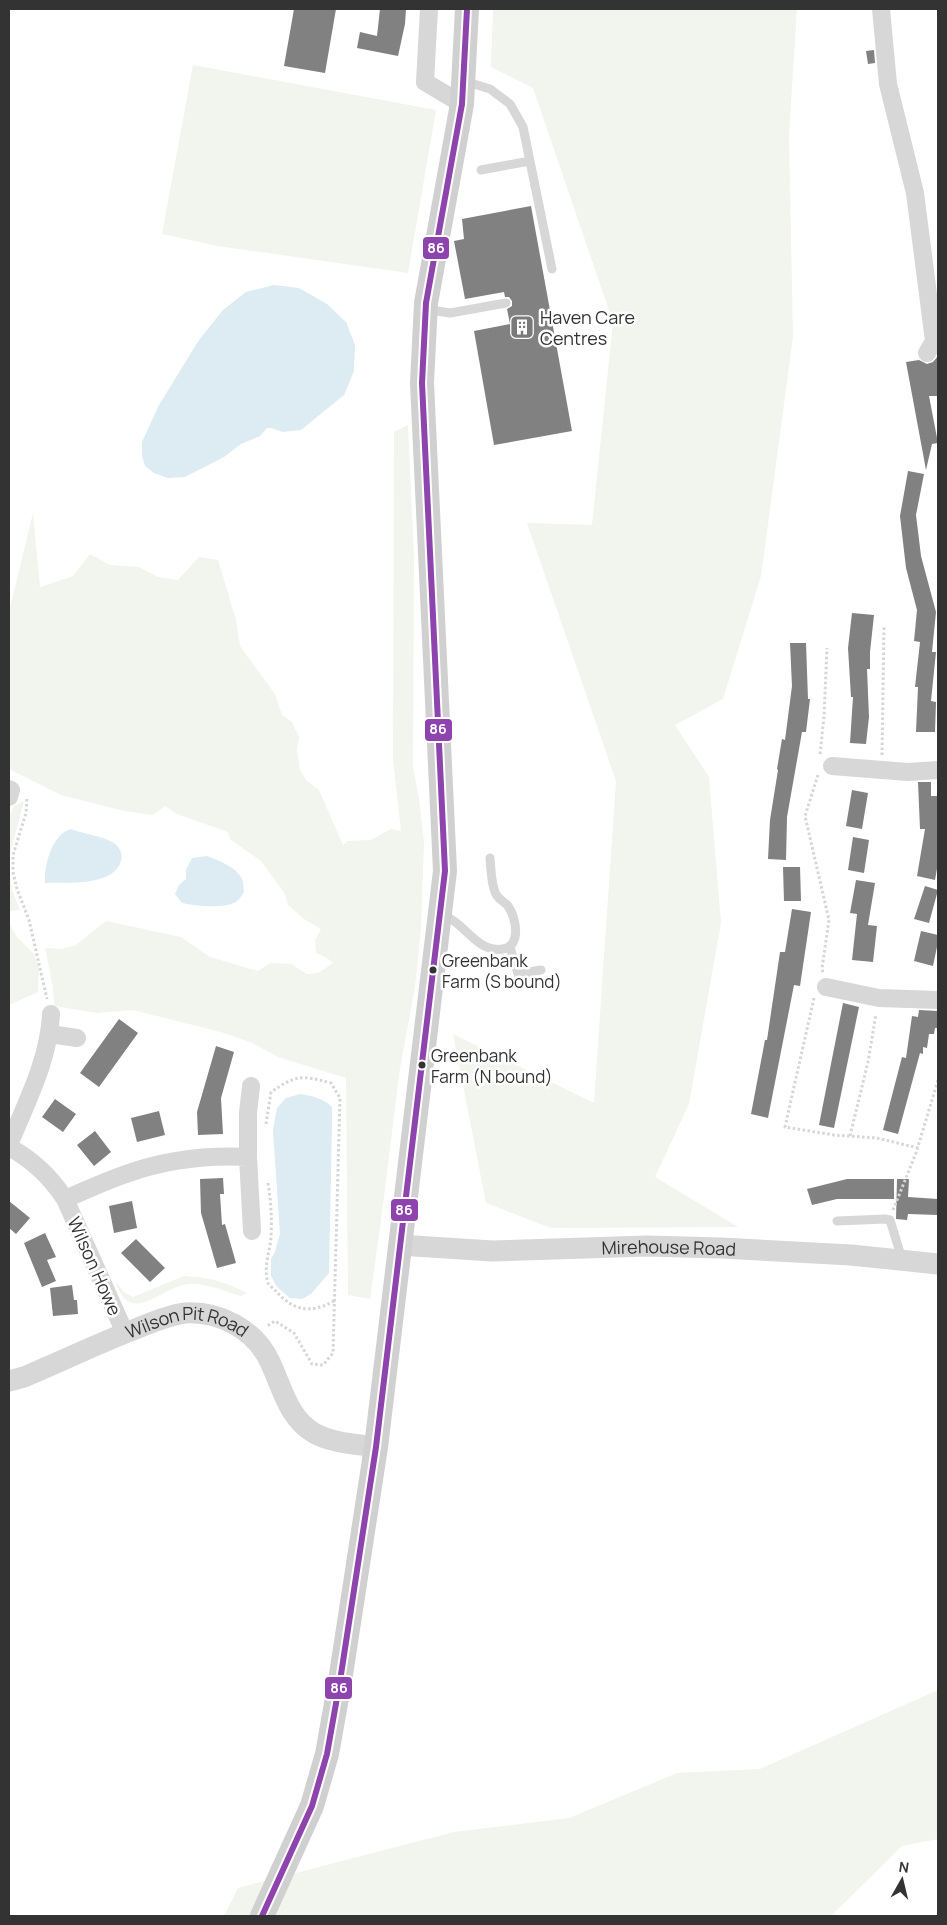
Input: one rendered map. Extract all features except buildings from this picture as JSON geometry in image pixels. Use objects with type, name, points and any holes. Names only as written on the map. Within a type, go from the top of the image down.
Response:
[{"type":"main road","points":[[262,1916],[312,1806],[327,1754],[340,1681],[376,1447],[445,871],[422,383],[425,310],[463,93],[467,9]]},
{"type":"street","points":[[429,9],[425,82],[463,93]]},
{"type":"street","points":[[882,9],[888,84],[915,193],[934,341],[926,353]]},
{"type":"street","points":[[822,765],[908,772],[938,770]]},
{"type":"street","points":[[826,987],[879,998],[938,1000]]},
{"type":"street","name":"Wilson Howe","points":[[51,1014],[50,1034],[45,1055],[9,1146],[39,1166],[53,1181],[65,1199],[125,1333]]},
{"type":"street","points":[[50,1034],[77,1038]]},
{"type":"street","points":[[251,1086],[248,1113],[248,1158],[252,1231]]},
{"type":"street","name":"Wilson Howe","points":[[65,1199],[126,1173],[179,1160],[226,1156],[248,1158]]},
{"type":"street","name":"Mirehouse Road","points":[[399,1245],[492,1251],[647,1246],[721,1248],[938,1264]]},
{"type":"street","name":"Wilson Pit Road","points":[[9,1381],[24,1378],[163,1318],[177,1315],[209,1314],[233,1323],[252,1336],[269,1358],[288,1406],[299,1421],[313,1432],[328,1439],[376,1447]]},
{"type":"lane","points":[[463,93],[490,89],[510,104],[523,127],[552,269]]},
{"type":"lane","points":[[481,170],[530,161]]},
{"type":"lane","points":[[425,310],[450,313],[506,303]]},
{"type":"lane","points":[[440,915],[454,920],[486,947],[503,949],[510,947],[515,939],[515,925],[509,908],[494,893],[490,858]]},
{"type":"lane","points":[[510,947],[515,972],[518,974],[541,970]]},
{"type":"lane","points":[[837,1221],[885,1219],[892,1222],[902,1260]]},
{"type":"path","points":[[882,770],[884,626]]},
{"type":"path","points":[[827,648],[822,765],[805,816],[830,920],[822,968],[826,987],[816,993],[785,1127],[877,1138],[918,1148]]},
{"type":"path","points":[[10,792],[27,797],[26,813],[13,855],[13,872],[17,890],[29,920],[51,1014]]},
{"type":"path","points":[[850,1136],[868,1062],[879,998]]},
{"type":"path","points":[[252,1336],[275,1322],[294,1333],[312,1364],[323,1365],[333,1353],[340,1098],[331,1083],[308,1077],[289,1079],[271,1092],[266,1128]]},
{"type":"path","points":[[892,1222],[893,1209],[918,1148],[938,1080]]},
{"type":"path","points":[[267,1181],[272,1206],[271,1238],[267,1259],[268,1283],[284,1300],[306,1310],[334,1302]]},
{"type":"shaded area","points":[[493,9],[797,9],[789,135],[793,337],[761,576],[723,699],[675,725],[709,777],[721,923],[689,1104],[655,1177],[738,1227],[551,1228],[486,1203],[453,1034],[594,1103],[616,781],[527,523],[592,525],[613,322],[533,88],[491,67]]},
{"type":"shaded area","points":[[193,65],[436,110],[408,273],[218,246],[162,234]]},
{"type":"shaded area","points":[[274,285],[299,288],[327,304],[346,322],[355,345],[354,371],[344,395],[301,430],[283,432],[267,428],[260,436],[241,444],[224,457],[185,477],[168,478],[154,473],[145,466],[142,456],[142,442],[159,405],[199,340],[223,310],[246,292]]},
{"type":"shaded area","points":[[408,425],[414,557],[413,767],[424,843],[421,928],[415,987],[400,1068],[370,1299],[348,1295],[346,1078],[278,1057],[252,1043],[221,1032],[133,1010],[97,1013],[54,1006],[53,987],[45,948],[62,949],[76,945],[106,921],[181,937],[210,957],[258,971],[270,963],[291,964],[307,974],[318,973],[333,963],[316,953],[315,940],[321,929],[304,919],[288,905],[285,894],[261,861],[230,839],[228,832],[177,814],[165,806],[153,815],[124,811],[61,795],[9,769],[9,612],[33,513],[40,587],[73,576],[90,554],[110,565],[139,567],[158,577],[178,580],[199,557],[218,560],[236,620],[240,646],[275,694],[282,715],[292,722],[299,737],[297,750],[300,770],[306,780],[319,790],[343,845],[348,841],[371,840],[391,829],[401,831],[393,759],[394,432]]},
{"type":"shaded area","points":[[24,801],[10,854],[9,868],[9,817],[14,806]]},
{"type":"shaded area","points":[[71,829],[105,839],[115,844],[120,849],[122,856],[117,869],[110,875],[100,879],[45,883],[48,859],[54,844],[64,832]]},
{"type":"shaded area","points":[[207,856],[232,868],[242,879],[244,892],[236,902],[224,906],[195,905],[182,903],[175,894],[179,885],[186,879],[186,870],[192,858]]},
{"type":"shaded area","points":[[9,871],[12,890],[20,910],[9,911]]},
{"type":"shaded area","points":[[9,923],[17,937],[34,954],[39,969],[38,992],[9,1005]]},
{"type":"shaded area","points":[[300,1094],[321,1099],[332,1107],[329,1273],[311,1294],[302,1299],[290,1298],[277,1287],[271,1276],[271,1259],[280,1234],[273,1130],[277,1108],[286,1098]]},
{"type":"shaded area","points":[[184,1276],[217,1281],[247,1293],[241,1296],[209,1286],[189,1284],[179,1286],[148,1301],[138,1303],[130,1302],[122,1295],[116,1282],[124,1292],[133,1297]]},
{"type":"shaded area","points":[[938,1690],[938,1839],[902,1846],[831,1916],[224,1916],[238,1888],[454,1832],[569,1818],[677,1773],[760,1769]]},
{"type":"transit line","name":"86","points":[[262,1916],[312,1806],[327,1754],[340,1681],[376,1447],[445,871],[422,383],[426,303],[462,104],[467,9]]},
{"type":"place","name":"Haven Care Centres","points":[[522,327]]},
{"type":"place","name":"Greenbank Farm (S bound)","points":[[433,970]]},
{"type":"place","name":"Greenbank Farm (N bound)","points":[[422,1065]]}]
